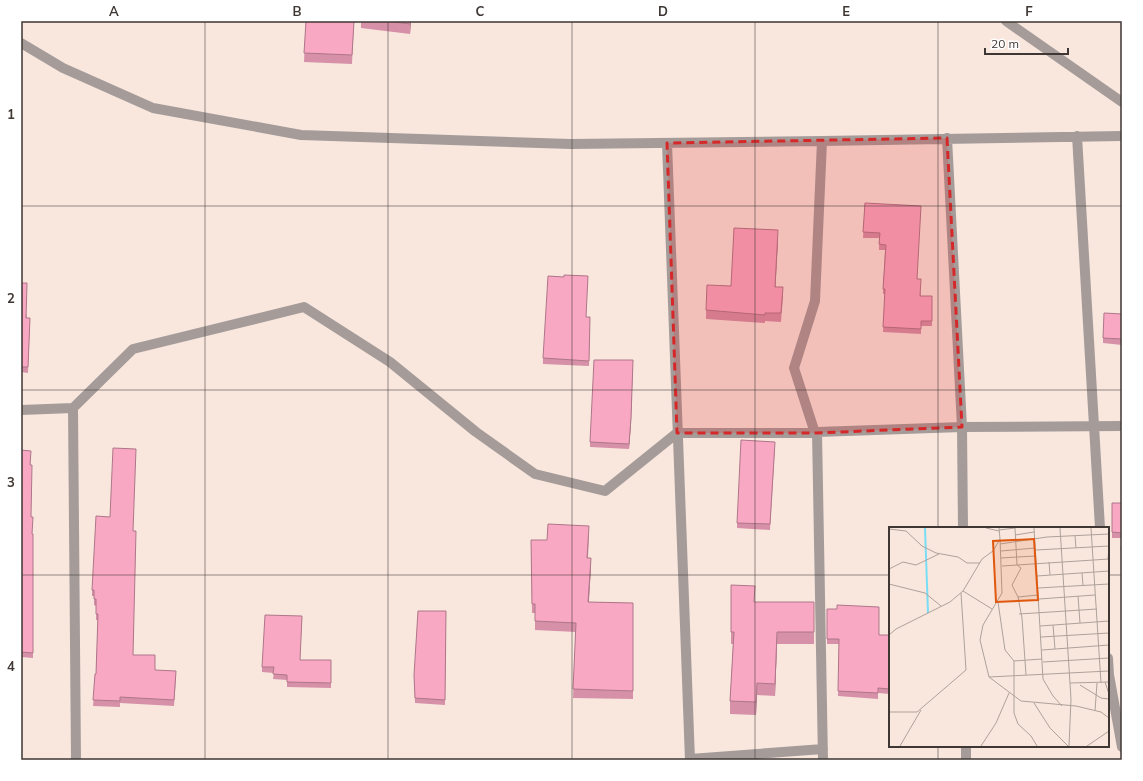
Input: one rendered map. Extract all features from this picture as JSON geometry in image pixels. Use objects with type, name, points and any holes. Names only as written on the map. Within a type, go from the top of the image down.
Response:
[{"type":"street","points":[[1006,21],[1122,102]]},
{"type":"street","points":[[21,43],[63,68],[153,108],[301,135],[571,144],[1122,136]]},
{"type":"street","points":[[1077,136],[1100,527]]},
{"type":"street","points":[[947,138],[962,427],[963,527]]},
{"type":"street","points":[[822,141],[815,301],[794,368],[816,432],[823,760]]},
{"type":"street","points":[[667,143],[690,759],[823,749]]},
{"type":"street","points":[[21,410],[73,408],[133,349],[304,307],[390,362],[476,432],[535,474],[605,491],[677,433],[816,432],[962,427],[1122,426]]},
{"type":"street","points":[[73,408],[76,760]]},
{"type":"street","points":[[1109,675],[1122,747]]},
{"type":"street","points":[[966,747],[966,760]]},
{"type":"highlighted area","points":[[947,138],[962,427],[815,433],[677,433],[667,143]]},
{"type":"building","points":[[306,21],[354,21],[352,55],[304,53]]},
{"type":"building","points":[[387,21],[410,21],[410,24]]},
{"type":"building","points":[[865,203],[921,206],[917,279],[921,279],[920,296],[932,296],[932,321],[921,321],[921,329],[883,327],[885,289],[883,289],[886,245],[879,244],[880,233],[863,232]]},
{"type":"building","points":[[734,228],[778,230],[775,287],[783,287],[781,313],[765,313],[765,315],[706,310],[707,285],[731,286]]},
{"type":"building","points":[[564,275],[588,276],[586,317],[590,317],[589,361],[543,358],[548,276],[564,277]]},
{"type":"building","points":[[21,283],[27,283],[26,318],[30,318],[28,367],[21,367]]},
{"type":"building","points":[[1104,313],[1122,314],[1122,339],[1103,338]]},
{"type":"building","points":[[594,360],[633,360],[629,444],[590,442]]},
{"type":"building","points":[[741,440],[775,442],[770,524],[737,523]]},
{"type":"building","points":[[113,448],[136,449],[133,531],[136,531],[133,655],[155,655],[155,670],[176,671],[174,700],[120,697],[120,701],[93,700],[96,674],[98,614],[96,614],[96,599],[94,599],[94,590],[92,590],[96,516],[110,517]]},
{"type":"building","points":[[21,450],[31,451],[30,465],[32,465],[31,517],[33,517],[33,653],[21,652]]},
{"type":"building","points":[[1112,503],[1122,503],[1122,533],[1112,532]]},
{"type":"building","points":[[548,524],[589,526],[587,558],[591,558],[588,602],[633,603],[633,691],[573,689],[576,623],[535,621],[535,604],[532,604],[531,540],[547,540]]},
{"type":"building","points":[[731,585],[755,586],[754,602],[814,602],[814,632],[777,632],[775,684],[757,683],[756,702],[730,701],[734,632],[731,632]]},
{"type":"building","points":[[837,605],[879,607],[879,635],[889,635],[889,689],[878,688],[878,693],[838,691],[839,639],[827,639],[827,609],[837,609]]},
{"type":"building","points":[[418,611],[446,611],[445,700],[415,698],[414,675]]},
{"type":"building","points":[[265,615],[302,616],[300,660],[331,660],[331,683],[287,682],[287,675],[273,674],[274,667],[262,667]]}]
